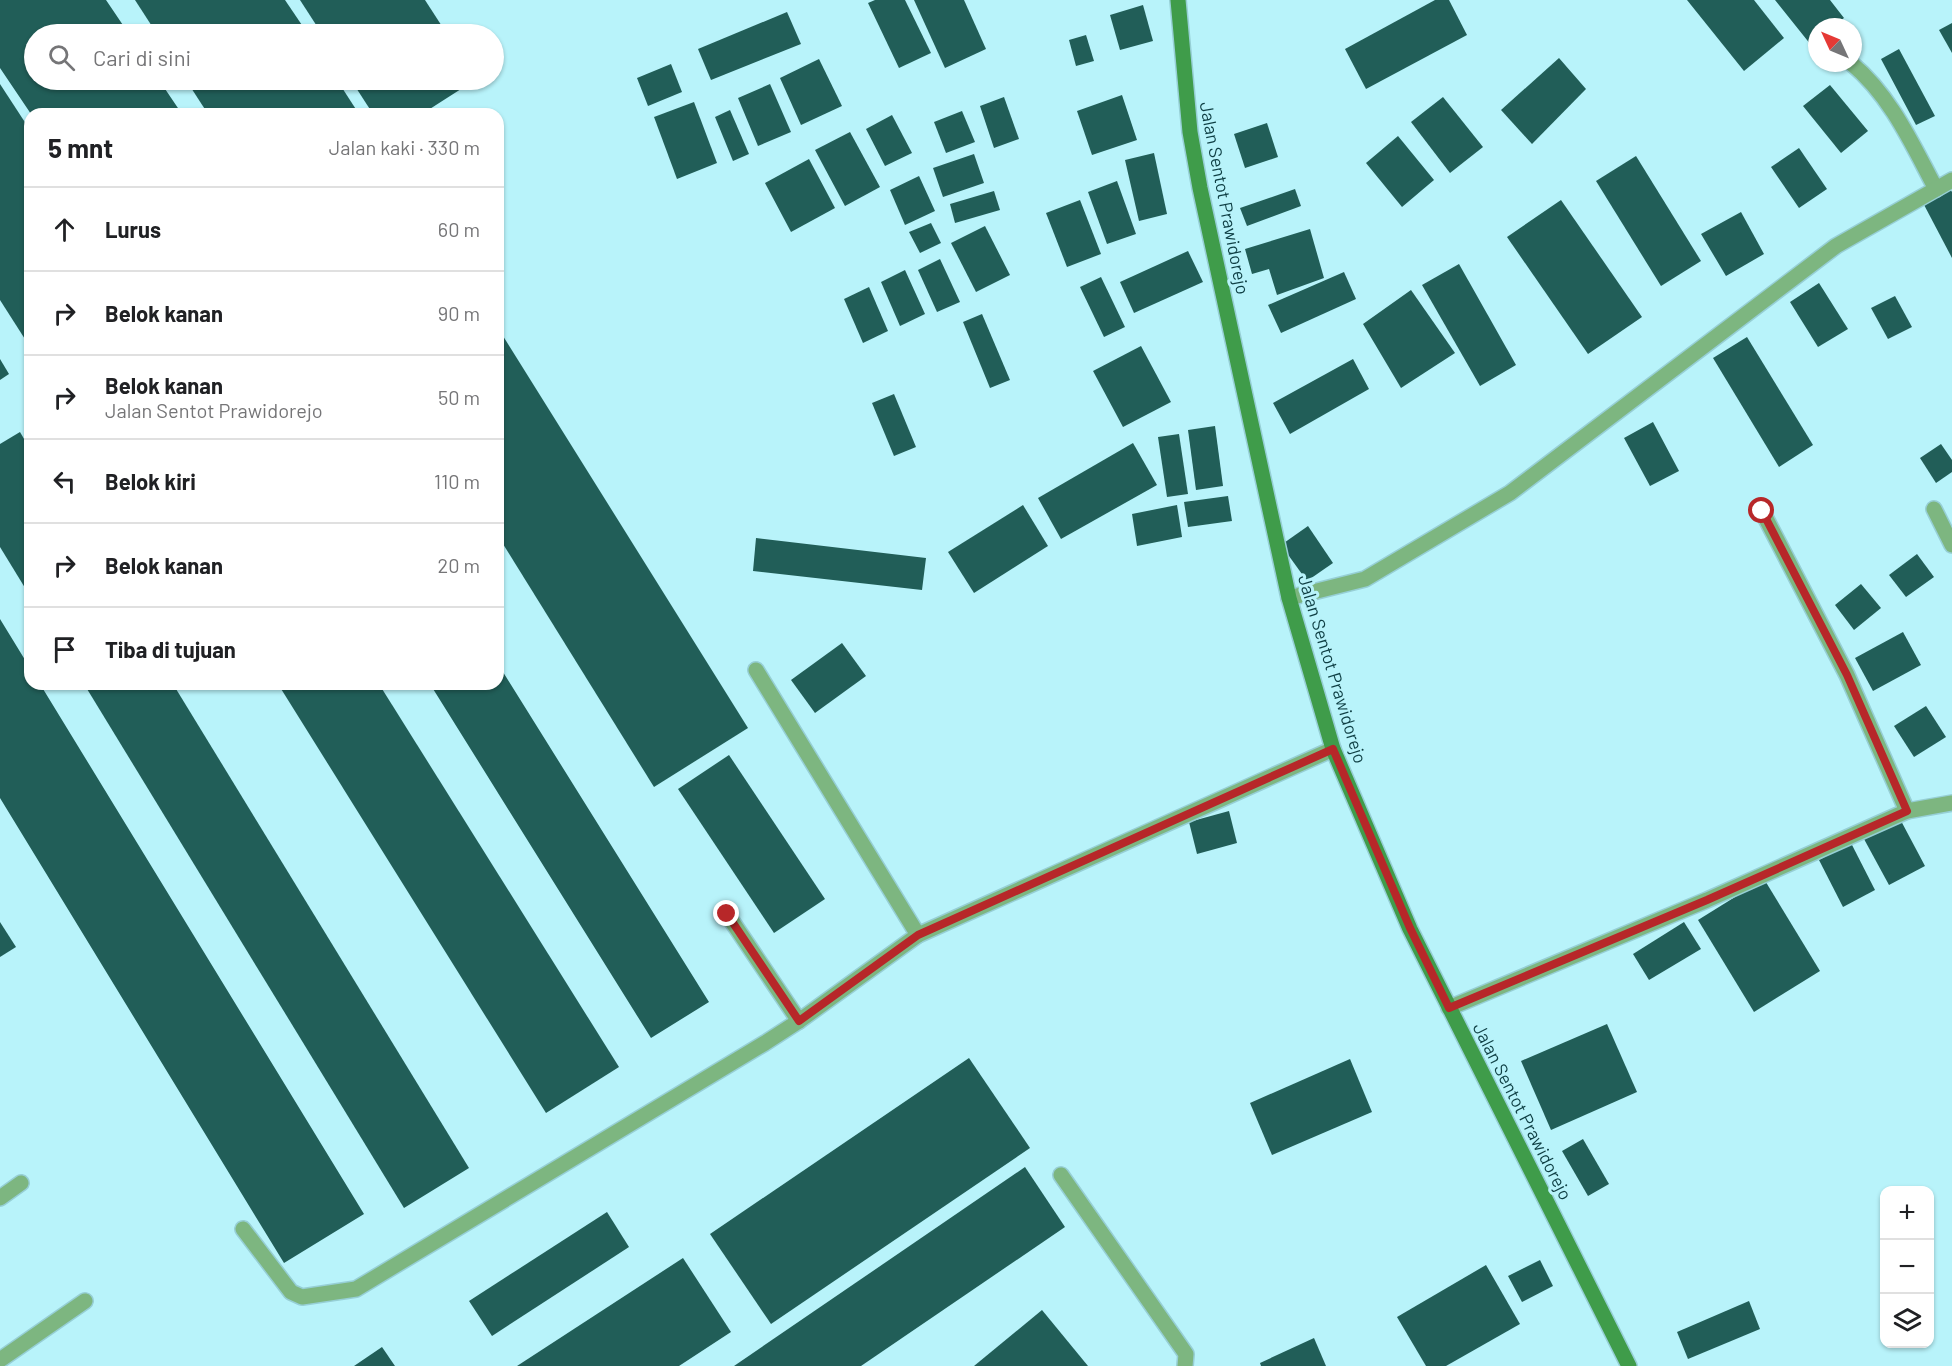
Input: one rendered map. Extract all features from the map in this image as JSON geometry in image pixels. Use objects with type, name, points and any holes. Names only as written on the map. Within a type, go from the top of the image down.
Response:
[{"type":"main road","name":"Jalan Sentot Prawidorejo","points":[[1178,0],[1194,154],[1289,598],[1333,749],[1410,928],[1629,1366]]},
{"type":"street","points":[[1861,72],[1874,84],[1896,114],[1936,189]]},
{"type":"street","points":[[1289,598],[1365,579],[1510,493],[1836,246],[1952,180]]},
{"type":"street","points":[[1934,508],[1952,545]]},
{"type":"street","points":[[1762,511],[1847,675],[1907,811]]},
{"type":"street","points":[[756,670],[918,935]]},
{"type":"street","points":[[243,1229],[291,1292],[302,1297],[356,1289],[799,1021],[918,935],[1333,749]]},
{"type":"street","points":[[1449,1008],[1707,900],[1907,811],[1952,803]]},
{"type":"street","points":[[727,914],[799,1021]]},
{"type":"street","points":[[1061,1175],[1186,1354],[1185,1366]]},
{"type":"street","points":[[0,1198],[21,1183]]},
{"type":"street","points":[[0,1360],[85,1301]]},
{"type":"building","points":[[0,0],[106,0],[122,24],[24,24],[24,90],[166,90],[178,108],[27,108],[0,68]]},
{"type":"building","points":[[135,0],[285,0],[301,24],[151,24]]},
{"type":"building","points":[[300,0],[425,0],[441,24],[316,24]]},
{"type":"building","points":[[875,0],[905,0],[931,53],[899,68],[868,3]]},
{"type":"building","points":[[914,0],[964,0],[986,49],[945,68]]},
{"type":"building","points":[[1435,0],[1449,0],[1467,35],[1366,89],[1345,49]]},
{"type":"building","points":[[1687,0],[1754,0],[1784,38],[1744,71]]},
{"type":"building","points":[[1775,0],[1830,0],[1844,18],[1808,18],[1808,41]]},
{"type":"building","points":[[1143,5],[1153,41],[1120,50],[1110,15]]},
{"type":"building","points":[[787,12],[801,44],[711,80],[698,49]]},
{"type":"building","points":[[1952,23],[1952,53],[1939,30]]},
{"type":"building","points":[[1086,35],[1094,61],[1076,66],[1069,40]]},
{"type":"building","points":[[1899,49],[1935,116],[1916,125],[1881,59]]},
{"type":"building","points":[[1559,58],[1586,89],[1532,144],[1501,110]]},
{"type":"building","points":[[819,59],[842,106],[801,125],[780,78]]},
{"type":"building","points":[[671,64],[682,92],[648,106],[637,78]]},
{"type":"building","points":[[0,84],[24,121],[24,338],[0,300]]},
{"type":"building","points":[[770,84],[791,132],[758,146],[738,98]]},
{"type":"building","points":[[1830,85],[1868,131],[1841,153],[1803,106]]},
{"type":"building","points":[[192,90],[343,90],[355,108],[204,108]]},
{"type":"building","points":[[357,90],[459,90],[431,108],[369,108]]},
{"type":"building","points":[[1122,95],[1137,140],[1092,155],[1077,111]]},
{"type":"building","points":[[1004,97],[1019,139],[994,148],[980,106]]},
{"type":"building","points":[[1443,97],[1483,147],[1450,173],[1411,122]]},
{"type":"building","points":[[694,102],[717,163],[677,179],[654,117]]},
{"type":"building","points":[[730,110],[749,154],[733,161],[715,117]]},
{"type":"building","points":[[962,111],[975,142],[946,153],[934,122]]},
{"type":"building","points":[[892,115],[912,153],[885,166],[866,129]]},
{"type":"building","points":[[1267,123],[1278,157],[1245,168],[1234,134]]},
{"type":"building","points":[[850,132],[880,187],[845,206],[815,150]]},
{"type":"building","points":[[1398,136],[1434,180],[1402,207],[1366,163]]},
{"type":"building","points":[[1799,148],[1827,189],[1799,208],[1771,167]]},
{"type":"building","points":[[1154,153],[1167,214],[1139,221],[1125,160]]},
{"type":"building","points":[[974,154],[984,183],[943,197],[933,168]]},
{"type":"building","points":[[1636,156],[1701,261],[1661,286],[1596,181]]},
{"type":"building","points":[[809,159],[835,208],[791,232],[765,183]]},
{"type":"building","points":[[919,176],[935,211],[905,225],[890,190]]},
{"type":"building","points":[[1117,181],[1136,234],[1107,244],[1088,192]]},
{"type":"building","points":[[1949,187],[1952,192],[1952,258],[1922,201]]},
{"type":"building","points":[[1295,189],[1301,206],[1247,226],[1240,208]]},
{"type":"building","points":[[994,191],[1000,210],[955,223],[950,204]]},
{"type":"building","points":[[1080,200],[1101,254],[1067,267],[1046,213]]},
{"type":"building","points":[[1561,200],[1642,317],[1588,354],[1507,237]]},
{"type":"building","points":[[1741,212],[1764,254],[1726,276],[1701,234]]},
{"type":"building","points":[[931,223],[941,243],[920,253],[909,232]]},
{"type":"building","points":[[985,226],[1010,275],[976,292],[951,243]]},
{"type":"building","points":[[1310,229],[1324,278],[1277,295],[1269,269],[1252,274],[1245,249]]},
{"type":"building","points":[[1188,251],[1203,282],[1134,313],[1120,282]]},
{"type":"building","points":[[940,259],[960,302],[937,312],[918,270]]},
{"type":"building","points":[[1459,264],[1516,365],[1480,386],[1422,285]]},
{"type":"building","points":[[905,270],[925,314],[900,326],[881,282]]},
{"type":"building","points":[[1344,272],[1356,299],[1281,333],[1268,305]]},
{"type":"building","points":[[1101,277],[1125,327],[1104,337],[1080,287]]},
{"type":"building","points":[[1819,283],[1848,329],[1818,347],[1790,302]]},
{"type":"building","points":[[869,287],[888,331],[863,343],[844,299]]},
{"type":"building","points":[[1411,290],[1455,353],[1401,388],[1363,324]]},
{"type":"building","points":[[1895,296],[1912,327],[1888,339],[1871,308]]},
{"type":"building","points":[[982,314],[1010,380],[990,388],[963,322]]},
{"type":"building","points":[[1747,337],[1813,445],[1779,467],[1713,358]]},
{"type":"building","points":[[504,338],[748,728],[654,787],[504,546]]},
{"type":"building","points":[[1141,346],[1171,402],[1123,427],[1093,371]]},
{"type":"building","points":[[0,359],[9,374],[0,380]]},
{"type":"building","points":[[1353,359],[1369,389],[1290,434],[1273,403]]},
{"type":"building","points":[[894,394],[916,447],[894,456],[872,403]]},
{"type":"building","points":[[1653,422],[1679,471],[1650,486],[1624,438]]},
{"type":"building","points":[[1215,426],[1223,486],[1196,490],[1188,430]]},
{"type":"building","points":[[20,432],[24,439],[24,586],[0,547],[0,444]]},
{"type":"building","points":[[1179,434],[1188,494],[1167,497],[1158,437]]},
{"type":"building","points":[[1133,443],[1157,485],[1061,539],[1038,498]]},
{"type":"building","points":[[1941,444],[1952,460],[1952,472],[1936,483],[1920,458]]},
{"type":"building","points":[[1228,496],[1232,521],[1188,527],[1184,502]]},
{"type":"building","points":[[1023,505],[1048,546],[974,593],[948,552]]},
{"type":"building","points":[[1177,505],[1182,537],[1137,546],[1132,514]]},
{"type":"building","points":[[1308,526],[1333,563],[1307,581],[1281,545]]},
{"type":"building","points":[[756,538],[926,558],[922,590],[753,571]]},
{"type":"building","points":[[1917,554],[1934,577],[1906,597],[1889,575]]},
{"type":"building","points":[[1861,584],[1881,608],[1854,630],[1835,605]]},
{"type":"building","points":[[0,619],[24,658],[24,690],[44,690],[364,1214],[284,1263],[0,798]]},
{"type":"building","points":[[1903,632],[1921,665],[1873,691],[1855,658]]},
{"type":"building","points":[[842,643],[866,676],[815,713],[791,680]]},
{"type":"building","points":[[504,674],[709,1002],[651,1038],[434,690],[504,690]]},
{"type":"building","points":[[88,690],[177,690],[469,1168],[404,1208]]},
{"type":"building","points":[[282,690],[383,690],[619,1067],[546,1113]]},
{"type":"building","points":[[1926,706],[1946,737],[1914,757],[1894,726]]},
{"type":"building","points":[[729,755],[825,899],[774,933],[678,789]]},
{"type":"building","points":[[1229,811],[1237,843],[1197,854],[1189,822]]},
{"type":"building","points":[[1900,819],[1925,866],[1889,885],[1864,839]]},
{"type":"building","points":[[1851,843],[1875,890],[1843,907],[1819,860]]},
{"type":"building","points":[[1764,879],[1820,971],[1754,1012],[1698,920]]},
{"type":"building","points":[[0,922],[16,947],[0,957]]},
{"type":"building","points":[[1684,922],[1701,949],[1649,980],[1633,954]]},
{"type":"building","points":[[1607,1024],[1637,1092],[1551,1130],[1521,1061]]},
{"type":"building","points":[[969,1058],[1030,1148],[771,1324],[710,1234]]},
{"type":"building","points":[[1350,1059],[1372,1112],[1272,1155],[1250,1103]]},
{"type":"building","points":[[1583,1139],[1609,1184],[1588,1196],[1562,1151]]},
{"type":"building","points":[[1025,1167],[1065,1227],[861,1366],[734,1366]]},
{"type":"building","points":[[607,1212],[629,1247],[492,1336],[469,1301]]},
{"type":"building","points":[[683,1258],[731,1332],[679,1366],[517,1366]]},
{"type":"building","points":[[1540,1260],[1553,1286],[1522,1302],[1508,1276]]},
{"type":"building","points":[[1486,1265],[1520,1324],[1446,1366],[1426,1366],[1397,1317]]},
{"type":"building","points":[[1749,1301],[1760,1329],[1688,1359],[1677,1332]]},
{"type":"building","points":[[1042,1310],[1088,1366],[974,1366]]},
{"type":"building","points":[[1314,1338],[1326,1366],[1261,1366],[1260,1363]]},
{"type":"building","points":[[382,1347],[395,1366],[354,1366]]},
{"type":"route","points":[[727,914],[799,1021],[918,935],[1333,749],[1410,928],[1449,1008],[1707,900],[1907,811],[1847,675],[1762,511]]}]
